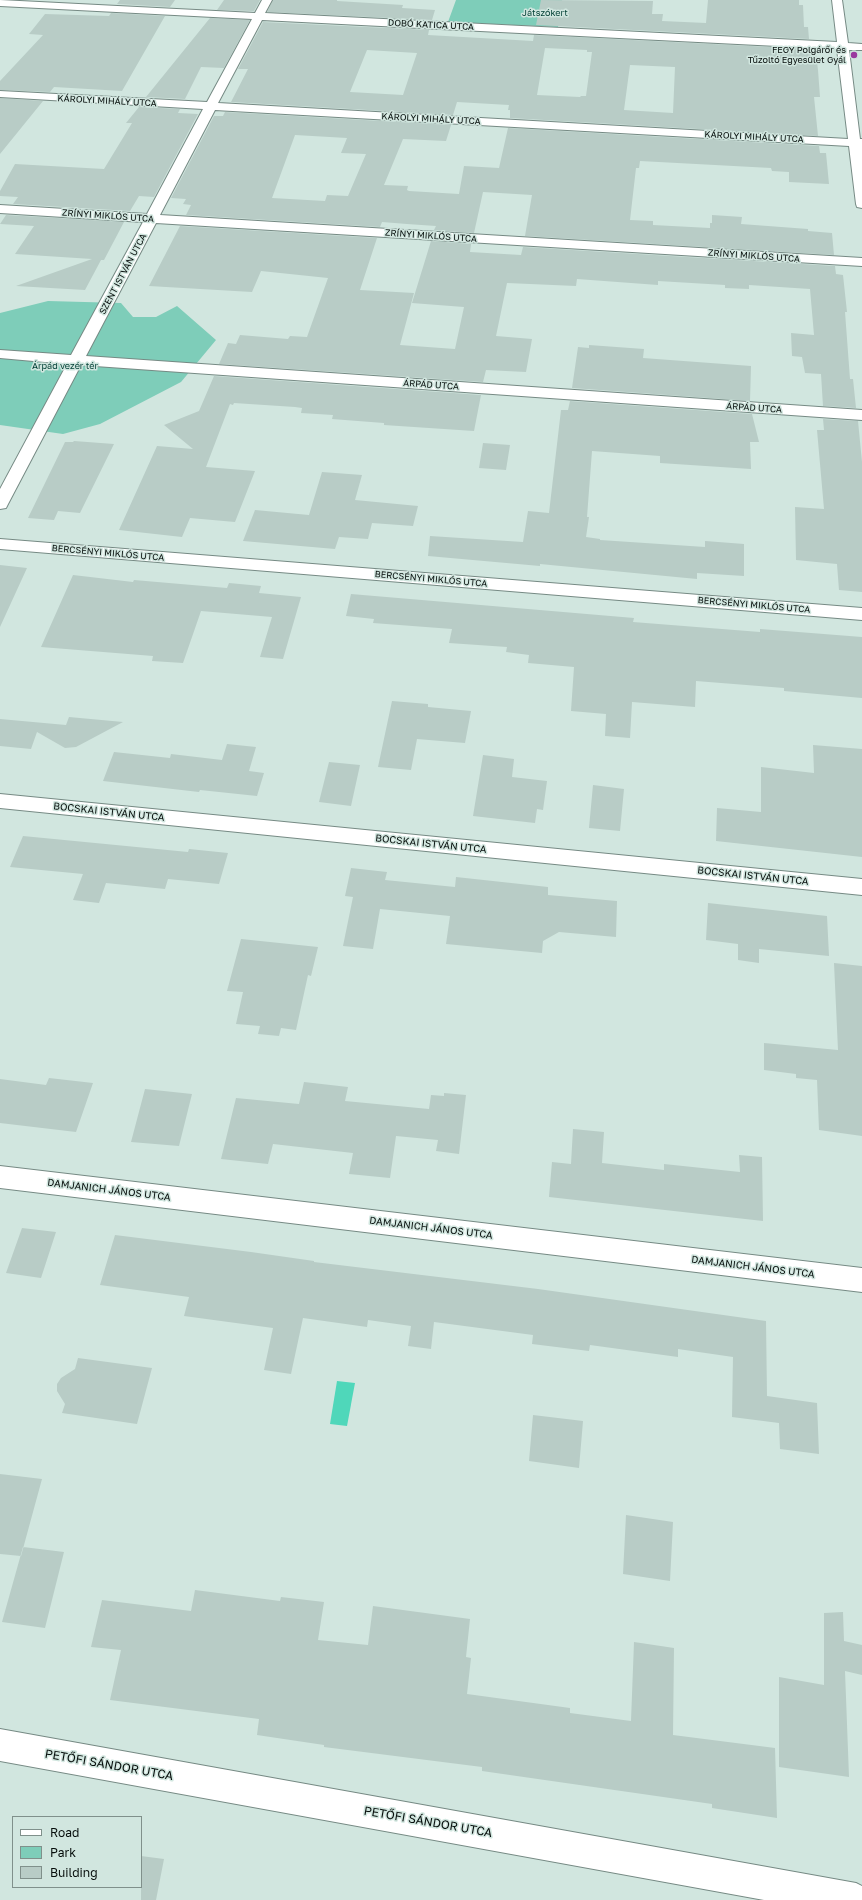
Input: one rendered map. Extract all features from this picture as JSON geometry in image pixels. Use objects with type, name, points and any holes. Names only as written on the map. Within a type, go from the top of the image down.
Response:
[{"type":"street","name":"SZENT ISTVÁN UTCA","points":[[0,504],[267,0]]},
{"type":"street","points":[[837,0],[858,142],[862,204]]},
{"type":"street","name":"DOBÓ KATICA UTCA","points":[[0,3],[862,46]]},
{"type":"street","name":"KÁROLYI MIHÁLY UTCA","points":[[0,94],[858,142]]},
{"type":"street","name":"ZRÍNYI MIKLÓS UTCA","points":[[0,209],[862,262]]},
{"type":"street","name":"ÁRPÁD UTCA","points":[[0,354],[862,415]]},
{"type":"street","name":"BERCSÉNYI MIKLÓS UTCA","points":[[0,544],[862,614]]},
{"type":"street","name":"BOCSKAI ISTVÁN UTCA","points":[[0,801],[862,887]]},
{"type":"street","name":"DAMJANICH JÁNOS UTCA","points":[[0,1176],[862,1280]]},
{"type":"street","name":"PETŐFI SÁNDOR UTCA","points":[[0,1745],[856,1900]]},
{"type":"green space","name":"Játszókert","points":[[456,0],[562,0],[558,27],[448,22]]},
{"type":"green space","name":"Árpád vezér tér","points":[[48,301],[121,303],[133,317],[156,317],[177,306],[216,340],[181,382],[100,424],[63,434],[0,425],[0,313]]},
{"type":"shaded area","points":[[337,1381],[355,1383],[347,1426],[330,1424]]},
{"type":"building","points":[[120,0],[175,0],[170,7],[117,4]]},
{"type":"building","points":[[224,0],[260,0],[254,11],[217,10]]},
{"type":"building","points":[[273,0],[337,0],[403,5],[402,8],[435,10],[432,20],[267,12]]},
{"type":"building","points":[[541,0],[653,1],[652,14],[663,14],[662,21],[706,23],[708,0],[799,0],[799,5],[803,5],[804,27],[808,27],[809,39],[536,25]]},
{"type":"building","points":[[111,13],[165,16],[122,91],[54,87],[50,92],[0,90],[0,81],[43,35],[29,34],[45,14],[109,16]]},
{"type":"building","points":[[210,18],[250,20],[224,68],[201,67],[185,99],[146,97]]},
{"type":"building","points":[[263,22],[429,30],[428,35],[533,41],[534,35],[810,49],[811,54],[816,54],[818,70],[820,97],[814,97],[818,136],[510,118],[510,110],[508,110],[509,105],[457,102],[453,115],[231,102],[248,69],[238,69]],"holes":[[[545,48],[587,50],[587,52],[592,52],[586,96],[537,95]],[[367,50],[417,53],[403,95],[350,92]],[[630,65],[675,67],[673,113],[624,110]]]},
{"type":"building","points":[[0,98],[43,101],[0,154]]},
{"type":"building","points":[[139,107],[180,109],[178,113],[198,114],[154,197],[139,196],[130,211],[13,204],[18,197],[0,196],[0,191],[15,164],[104,169],[132,123],[126,123]]},
{"type":"building","points":[[225,112],[451,125],[446,141],[403,139],[384,185],[408,186],[407,190],[409,191],[459,194],[464,166],[499,168],[508,128],[819,146],[820,153],[826,153],[829,184],[789,182],[789,172],[772,171],[771,168],[640,161],[639,168],[636,168],[630,220],[653,221],[653,225],[710,228],[710,223],[712,223],[712,215],[742,217],[741,224],[808,229],[808,231],[832,233],[834,255],[525,236],[532,195],[483,192],[474,233],[434,230],[436,226],[382,222],[380,227],[186,215],[191,205],[183,204],[186,199],[171,198],[214,116],[223,116]],"holes":[[[295,135],[347,138],[341,153],[366,154],[348,196],[327,195],[325,201],[272,198]]]},
{"type":"building","points":[[6,215],[124,222],[104,260],[101,260],[85,290],[16,286],[92,259],[15,254],[34,226],[0,224]]},
{"type":"building","points":[[180,226],[377,238],[360,290],[414,293],[400,345],[455,349],[464,307],[412,303],[431,241],[471,244],[470,252],[521,255],[523,247],[835,266],[836,274],[843,275],[847,312],[845,312],[850,379],[853,379],[856,408],[823,406],[821,374],[805,373],[802,357],[792,356],[791,333],[814,335],[810,289],[749,285],[749,289],[725,288],[725,285],[658,281],[658,285],[577,279],[576,286],[507,283],[496,336],[532,339],[526,372],[486,370],[483,382],[219,364],[228,343],[236,344],[240,335],[288,339],[290,336],[307,337],[328,278],[261,271],[252,292],[149,286]]},
{"type":"building","points":[[589,345],[644,349],[643,358],[751,366],[750,401],[572,388],[578,347],[589,348]]},
{"type":"building","points":[[214,376],[481,395],[474,431],[384,425],[384,423],[332,419],[333,415],[301,413],[302,408],[295,407],[230,404],[206,467],[255,471],[235,522],[190,518],[182,537],[119,530],[157,446],[193,449],[164,425],[199,411]]},
{"type":"building","points":[[570,401],[752,414],[759,442],[750,442],[751,469],[660,463],[660,456],[592,451],[587,517],[589,517],[586,537],[600,540],[705,547],[705,541],[744,544],[744,576],[697,573],[697,579],[540,564],[540,566],[428,556],[430,536],[523,542],[528,511],[549,513],[561,410],[568,410]]},
{"type":"building","points":[[823,419],[858,421],[862,462],[862,592],[839,590],[837,564],[796,560],[795,507],[824,509],[817,430],[824,430]]},
{"type":"building","points":[[74,441],[114,444],[80,513],[58,511],[54,520],[28,518],[65,442]]},
{"type":"building","points":[[483,443],[510,445],[506,470],[479,468]]},
{"type":"building","points":[[322,472],[362,475],[355,500],[418,506],[413,526],[372,523],[368,539],[339,537],[335,549],[243,541],[255,510],[309,515]]},
{"type":"building","points":[[0,565],[27,568],[0,627]]},
{"type":"building","points":[[73,575],[133,582],[134,580],[227,588],[229,583],[261,586],[259,593],[301,597],[283,659],[260,657],[272,617],[201,611],[183,663],[152,661],[153,656],[41,647]]},
{"type":"building","points":[[351,594],[634,618],[633,622],[760,632],[760,629],[862,637],[862,698],[784,691],[784,688],[696,681],[695,707],[632,702],[630,738],[605,736],[606,714],[571,711],[574,667],[528,663],[529,655],[506,652],[507,647],[449,643],[452,629],[373,623],[374,619],[346,616]]},
{"type":"building","points":[[392,701],[428,704],[428,707],[471,711],[465,743],[417,739],[411,770],[378,767]]},
{"type":"building","points":[[69,717],[123,722],[76,747],[65,748],[37,732],[31,749],[0,746],[0,719],[66,725]]},
{"type":"building","points":[[227,744],[256,747],[249,771],[264,773],[257,796],[200,790],[199,792],[103,781],[114,752],[170,758],[171,754],[222,760]]},
{"type":"building","points":[[813,745],[862,749],[862,857],[716,841],[717,808],[761,812],[761,767],[814,773]]},
{"type":"building","points":[[483,755],[514,759],[512,777],[547,781],[543,810],[537,809],[535,823],[473,816]]},
{"type":"building","points":[[329,762],[360,765],[351,806],[319,802]]},
{"type":"building","points":[[593,785],[624,789],[620,831],[589,828]]},
{"type":"building","points":[[23,836],[188,852],[189,849],[228,853],[219,884],[168,879],[165,889],[106,883],[99,903],[73,900],[83,874],[10,867]]},
{"type":"building","points":[[351,868],[387,872],[385,880],[455,887],[456,877],[548,887],[548,895],[617,901],[616,937],[559,932],[543,941],[542,953],[446,944],[450,916],[380,909],[373,949],[343,946],[353,897],[345,896]]},
{"type":"building","points":[[708,903],[827,916],[829,956],[759,949],[759,963],[738,960],[738,944],[706,940]]},
{"type":"building","points":[[241,939],[318,947],[311,976],[308,975],[296,1030],[281,1028],[279,1036],[258,1034],[260,1026],[236,1024],[243,992],[227,991]]},
{"type":"building","points":[[834,963],[862,966],[862,1136],[819,1130],[817,1080],[796,1078],[796,1074],[764,1070],[764,1043],[838,1050]]},
{"type":"building","points":[[49,1078],[93,1083],[76,1132],[0,1123],[0,1079],[46,1085]]},
{"type":"building","points":[[304,1082],[348,1087],[345,1101],[429,1109],[431,1095],[444,1096],[444,1093],[466,1095],[459,1154],[436,1151],[438,1140],[396,1136],[390,1178],[349,1174],[353,1153],[273,1144],[268,1164],[221,1159],[236,1098],[299,1104]]},
{"type":"building","points":[[145,1089],[192,1094],[179,1146],[131,1142]]},
{"type":"building","points":[[573,1129],[604,1132],[602,1163],[664,1170],[664,1164],[740,1172],[739,1155],[762,1157],[763,1221],[549,1197],[552,1162],[571,1164]]},
{"type":"building","points":[[22,1228],[56,1232],[41,1278],[6,1273]]},
{"type":"building","points":[[115,1235],[251,1252],[314,1262],[538,1289],[766,1321],[767,1396],[817,1403],[819,1454],[780,1449],[779,1423],[732,1417],[733,1357],[678,1349],[678,1357],[590,1345],[589,1351],[532,1344],[533,1335],[434,1322],[431,1349],[408,1346],[411,1326],[368,1320],[367,1327],[303,1318],[291,1374],[264,1370],[273,1328],[184,1316],[189,1297],[100,1285]]},
{"type":"building","points":[[78,1358],[152,1368],[137,1424],[62,1413],[65,1404],[57,1391],[57,1384],[61,1378],[75,1369]]},
{"type":"building","points":[[533,1415],[583,1421],[579,1468],[529,1461]]},
{"type":"building","points":[[0,1474],[42,1479],[21,1556],[0,1554]]},
{"type":"building","points":[[626,1515],[673,1522],[670,1581],[623,1574]]},
{"type":"building","points":[[23,1547],[64,1552],[45,1628],[2,1622]]},
{"type":"building","points":[[195,1590],[280,1601],[281,1597],[324,1602],[318,1640],[368,1645],[373,1606],[470,1619],[466,1657],[471,1658],[467,1694],[570,1708],[570,1713],[631,1721],[634,1642],[674,1648],[673,1735],[775,1748],[777,1818],[712,1808],[712,1804],[482,1771],[482,1767],[324,1747],[324,1745],[257,1735],[259,1719],[110,1700],[121,1650],[91,1647],[102,1600],[191,1611]]},
{"type":"building","points":[[843,1612],[844,1641],[862,1645],[862,1675],[845,1671],[849,1777],[779,1767],[779,1677],[824,1685],[824,1613]]},
{"type":"building","points":[[142,1856],[164,1859],[156,1900],[141,1900]]},
{"type":"place","name":"FEGY Polgárőr és Tűzoltó Egyesület Gyál","points":[[854,55]]}]
